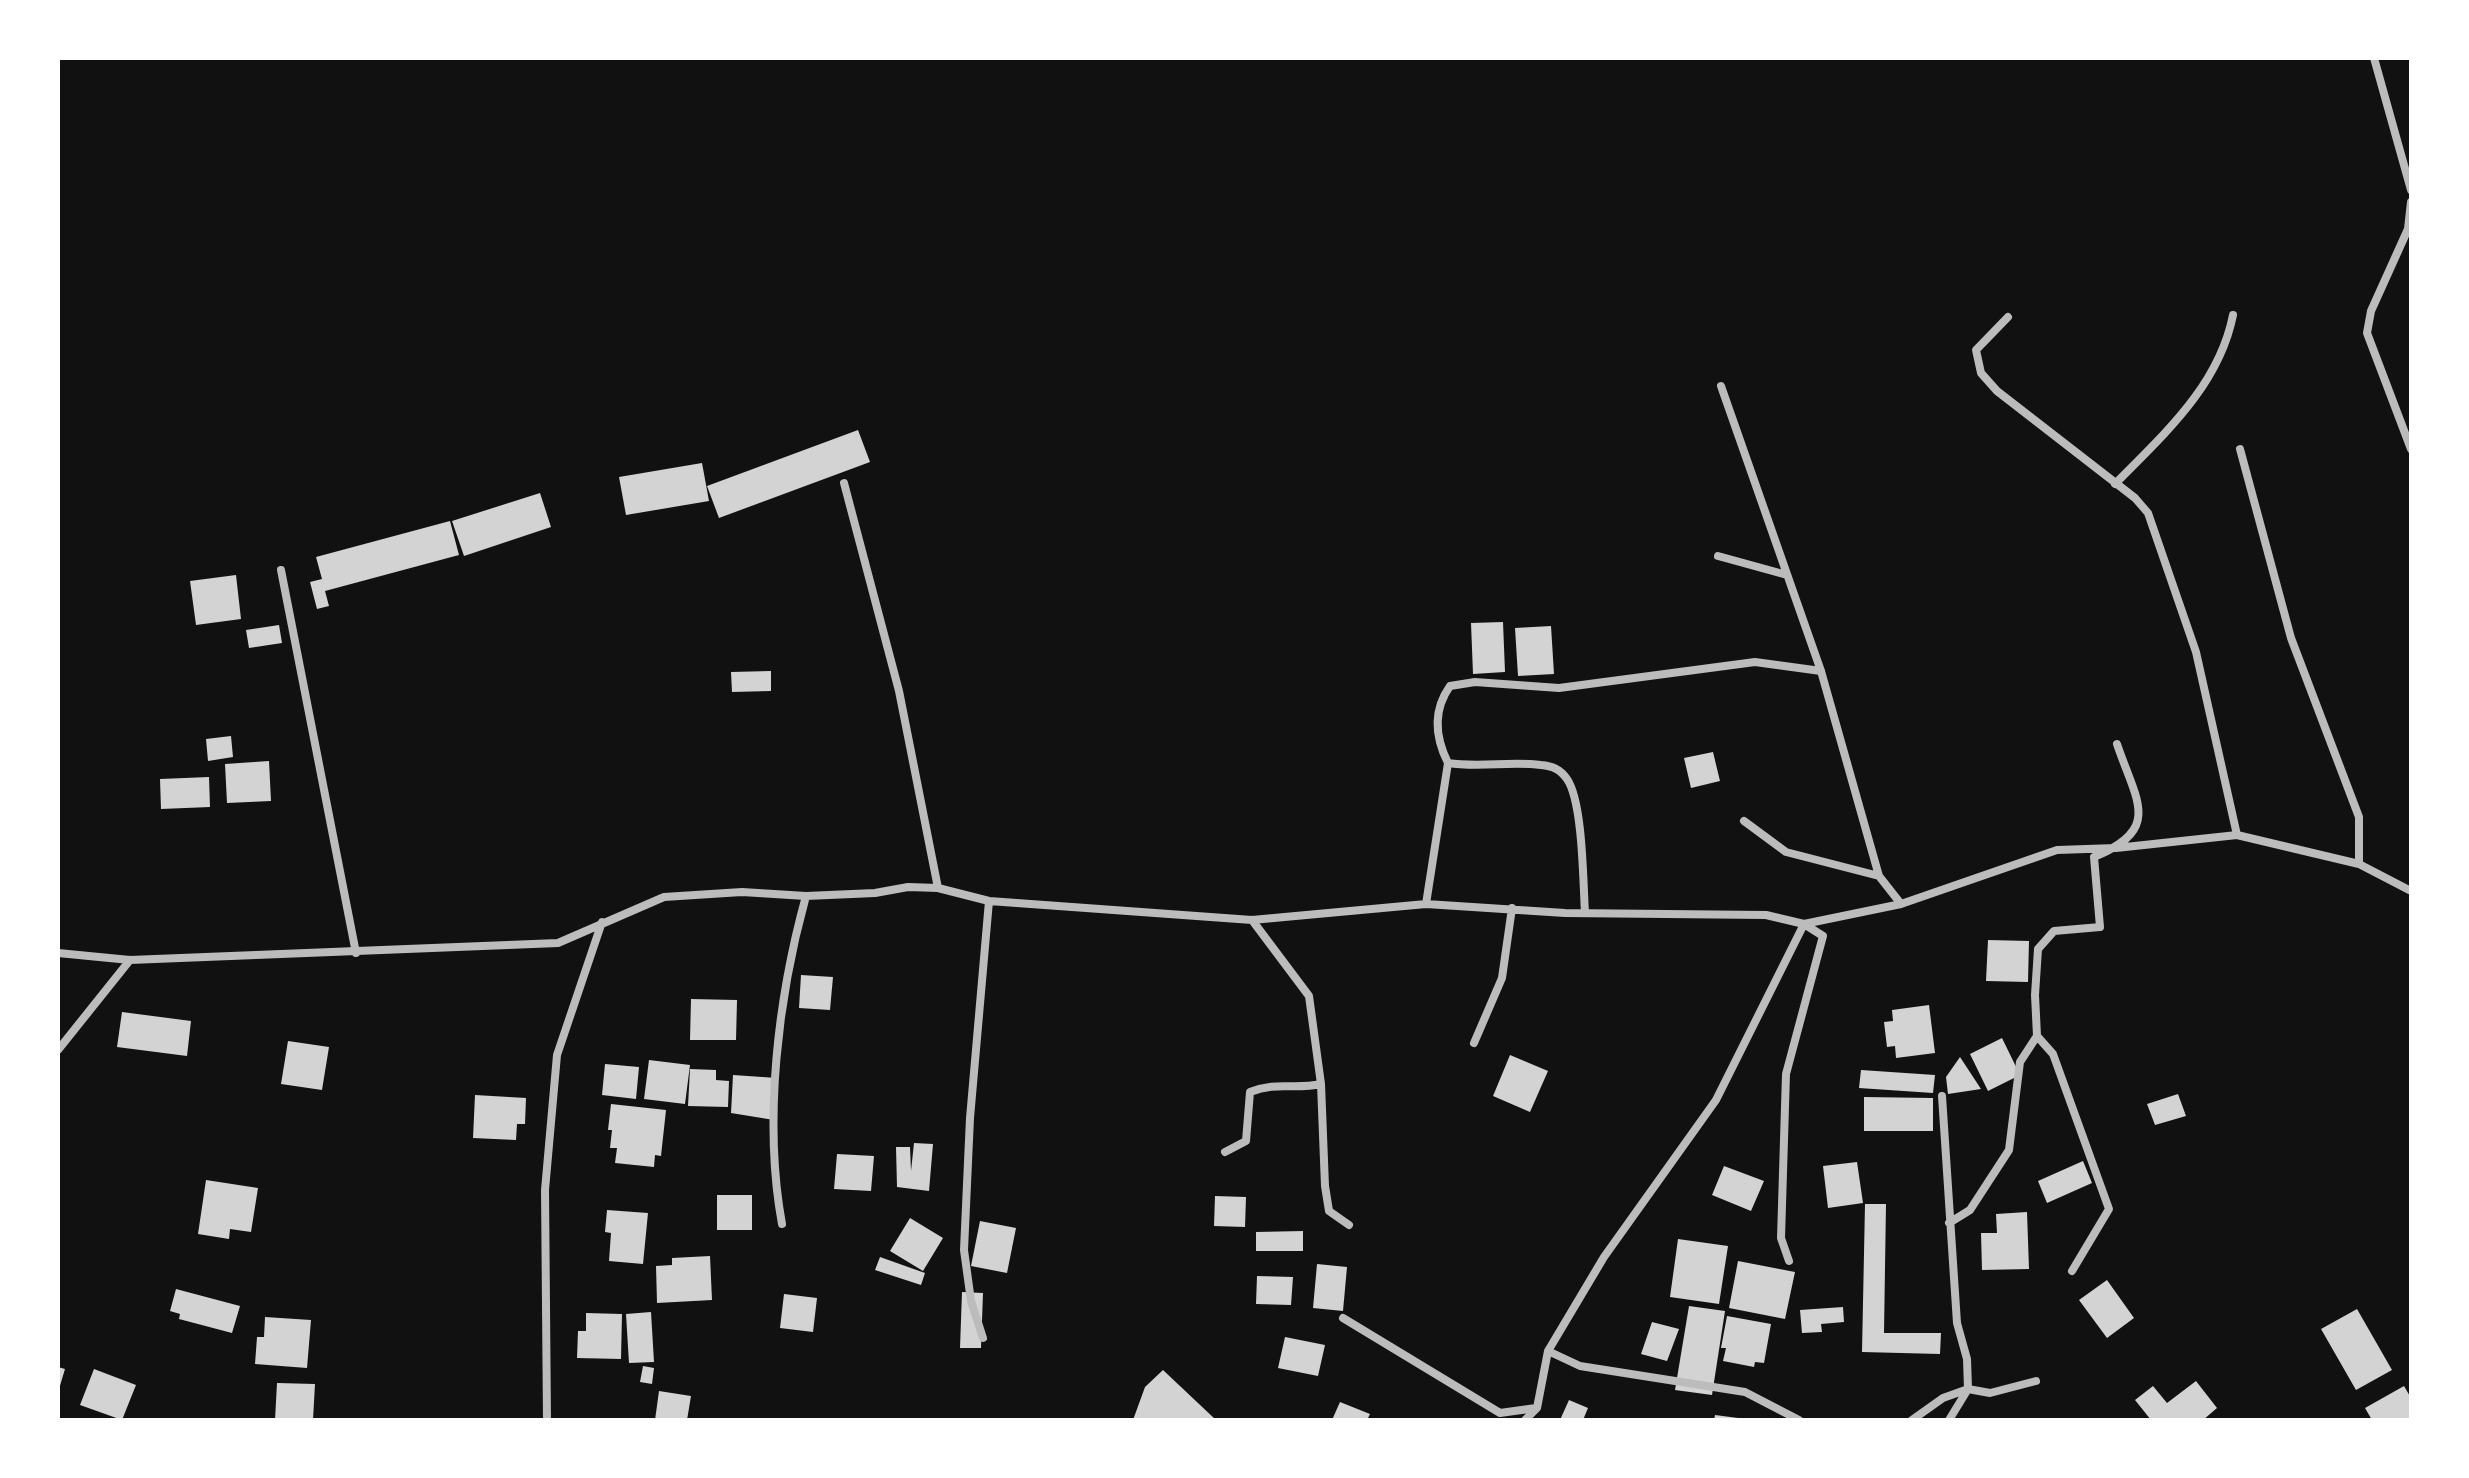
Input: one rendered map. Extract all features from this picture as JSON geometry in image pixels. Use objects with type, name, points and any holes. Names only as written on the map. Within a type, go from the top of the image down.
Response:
[{"type":"street","points":[[2374,58],[2411,190]]},
{"type":"street","points":[[2411,202],[2408,229],[2371,311],[2367,333],[2411,449]]},
{"type":"street","points":[[2115,484],[2195,402],[2228,339],[2233,315]]},
{"type":"street","points":[[2008,317],[1976,350],[1981,373],[1997,391],[2148,513],[2196,652],[2237,835]]},
{"type":"street","points":[[1721,386],[1821,671],[1879,876],[1901,904]]},
{"type":"street","points":[[2240,449],[2291,638],[2359,817],[2359,864]]},
{"type":"street","points":[[844,483],[899,691],[938,888]]},
{"type":"street","points":[[1718,556],[1787,575]]},
{"type":"street","points":[[281,570],[356,953]]},
{"type":"street","points":[[1426,904],[1448,763],[1441,749],[1436,720],[1440,700],[1450,686],[1475,682],[1559,688],[1617,683],[1710,666],[1755,662],[1821,671]]},
{"type":"street","points":[[1949,1223],[1970,1210],[2009,1150],[2020,1062],[2037,1036],[2035,995],[2038,949],[2054,931],[2100,927],[2094,857],[2116,848],[2135,834],[2140,812],[2117,744]]},
{"type":"street","points":[[1448,763],[1468,766],[1541,765],[1556,768],[1565,776],[1575,803],[1585,913]]},
{"type":"street","points":[[1744,821],[1786,852],[1879,876]]},
{"type":"street","points":[[1804,924],[1901,904],[2057,850],[2116,848],[2237,835],[2359,864],[2411,891]]},
{"type":"street","points":[[58,953],[130,960],[558,943],[664,897],[742,892],[806,896],[875,893],[908,887],[938,888],[989,901],[1252,920],[1426,904],[1585,913],[1766,915],[1804,924],[1823,936],[1786,1074],[1781,1238],[1789,1261]]},
{"type":"street","points":[[782,1224],[774,1181],[774,1123],[791,950],[806,896]]},
{"type":"street","points":[[983,1338],[971,1301],[964,1250],[970,1118],[989,901]]},
{"type":"street","points":[[1474,1043],[1502,978],[1512,908]]},
{"type":"street","points":[[1252,920],[1309,996],[1321,1084],[1325,1186],[1329,1211],[1349,1225]]},
{"type":"street","points":[[547,1420],[545,1190],[557,1055],[602,922]]},
{"type":"street","points":[[1525,1420],[1537,1408],[1548,1351],[1604,1257],[1716,1100],[1804,924]]},
{"type":"street","points":[[58,1050],[130,960]]},
{"type":"street","points":[[2037,1036],[2053,1054],[2109,1209],[2072,1271]]},
{"type":"street","points":[[1225,1152],[1246,1141],[1250,1092],[1273,1083],[1298,1089],[1321,1084]]},
{"type":"street","points":[[1942,1096],[1957,1323],[1967,1359],[1968,1389],[1949,1420]]},
{"type":"street","points":[[1343,1318],[1500,1413],[1537,1408]]},
{"type":"street","points":[[1548,1351],[1580,1366],[1745,1392],[1799,1420]]},
{"type":"street","points":[[1912,1420],[1943,1398],[1968,1389],[1990,1393],[2036,1381]]},
{"type":"building","points":[[858,430],[870,462],[719,518],[707,486]]},
{"type":"building","points":[[702,463],[709,501],[626,515],[619,477]]},
{"type":"building","points":[[540,493],[551,527],[464,556],[452,521]]},
{"type":"building","points":[[450,521],[459,555],[325,591],[329,606],[317,609],[310,582],[322,579],[316,557]]},
{"type":"building","points":[[236,575],[241,619],[196,625],[190,581]]},
{"type":"building","points":[[1503,622],[1505,672],[1473,674],[1471,623]]},
{"type":"building","points":[[279,625],[282,643],[249,648],[246,630]]},
{"type":"building","points":[[1551,626],[1554,674],[1518,676],[1515,628]]},
{"type":"building","points":[[771,671],[771,691],[732,692],[731,672]]},
{"type":"building","points":[[231,736],[233,757],[208,761],[206,739]]},
{"type":"building","points":[[1713,752],[1720,781],[1691,788],[1684,758]]},
{"type":"building","points":[[269,761],[271,801],[227,803],[225,764]]},
{"type":"building","points":[[209,777],[210,807],[161,809],[160,779]]},
{"type":"building","points":[[1988,940],[2029,941],[2028,982],[1986,981]]},
{"type":"building","points":[[801,975],[833,977],[830,1010],[799,1008]]},
{"type":"building","points":[[691,999],[737,1000],[736,1040],[690,1040]]},
{"type":"building","points":[[1929,1005],[1935,1053],[1896,1058],[1895,1046],[1887,1047],[1884,1022],[1893,1021],[1892,1010]]},
{"type":"building","points":[[122,1012],[191,1021],[187,1056],[117,1047]]},
{"type":"building","points":[[2002,1038],[2020,1075],[1988,1091],[1970,1054]]},
{"type":"building","points":[[288,1041],[329,1047],[322,1090],[281,1084]]},
{"type":"building","points":[[1510,1055],[1548,1071],[1530,1112],[1493,1096]]},
{"type":"building","points":[[1960,1057],[1981,1089],[1948,1094],[1946,1077]]},
{"type":"building","points":[[649,1060],[690,1065],[685,1104],[644,1099]]},
{"type":"building","points":[[605,1064],[639,1067],[636,1099],[602,1095]]},
{"type":"building","points":[[690,1069],[716,1070],[716,1080],[729,1081],[728,1107],[688,1106]]},
{"type":"building","points":[[1861,1070],[1935,1075],[1933,1093],[1859,1088]]},
{"type":"building","points":[[733,1075],[777,1078],[774,1120],[731,1113]]},
{"type":"building","points":[[2178,1094],[2186,1116],[2155,1125],[2147,1104]]},
{"type":"building","points":[[475,1095],[526,1098],[525,1124],[517,1124],[516,1140],[473,1138]]},
{"type":"building","points":[[1864,1097],[1933,1098],[1933,1131],[1864,1131]]},
{"type":"building","points":[[611,1104],[666,1110],[661,1156],[655,1155],[654,1167],[615,1163],[617,1148],[610,1148],[612,1130],[608,1130]]},
{"type":"building","points":[[914,1143],[933,1144],[929,1191],[897,1187],[896,1147],[910,1147],[911,1171]]},
{"type":"building","points":[[837,1154],[874,1156],[871,1191],[834,1189]]},
{"type":"building","points":[[2083,1161],[2092,1183],[2047,1203],[2038,1181]]},
{"type":"building","points":[[1857,1162],[1863,1203],[1828,1208],[1823,1166]]},
{"type":"building","points":[[1724,1166],[1764,1181],[1751,1211],[1712,1195]]},
{"type":"building","points":[[206,1180],[258,1188],[251,1232],[230,1229],[229,1239],[198,1234]]},
{"type":"building","points":[[717,1195],[752,1195],[752,1230],[717,1230]]},
{"type":"building","points":[[1215,1196],[1246,1197],[1245,1227],[1214,1226]]},
{"type":"building","points":[[1865,1204],[1886,1204],[1884,1333],[1941,1333],[1940,1354],[1862,1352]]},
{"type":"building","points":[[607,1210],[648,1213],[643,1264],[609,1261],[611,1233],[605,1232]]},
{"type":"building","points":[[2027,1212],[2029,1269],[1982,1270],[1981,1233],[1997,1233],[1996,1214]]},
{"type":"building","points":[[910,1218],[943,1238],[923,1271],[890,1251]]},
{"type":"building","points":[[980,1221],[1016,1228],[1007,1273],[971,1266]]},
{"type":"building","points":[[1303,1231],[1303,1251],[1256,1251],[1256,1232]]},
{"type":"building","points":[[1678,1239],[1728,1246],[1719,1304],[1670,1297]]},
{"type":"building","points":[[710,1256],[712,1300],[657,1303],[656,1266],[672,1265],[672,1258]]},
{"type":"building","points":[[880,1257],[925,1273],[921,1285],[875,1270]]},
{"type":"building","points":[[1738,1261],[1795,1272],[1785,1319],[1729,1308]]},
{"type":"building","points":[[1317,1264],[1347,1267],[1343,1311],[1313,1308]]},
{"type":"building","points":[[1257,1276],[1293,1277],[1291,1305],[1256,1304]]},
{"type":"building","points":[[2107,1280],[2134,1318],[2107,1338],[2079,1300]]},
{"type":"building","points":[[176,1289],[240,1306],[232,1333],[179,1319],[180,1314],[170,1311]]},
{"type":"building","points":[[962,1292],[983,1293],[981,1348],[960,1348]]},
{"type":"building","points":[[784,1294],[817,1298],[813,1332],[780,1328]]},
{"type":"building","points":[[1689,1306],[1725,1311],[1712,1395],[1675,1390]]},
{"type":"building","points":[[1843,1307],[1844,1322],[1821,1324],[1822,1332],[1802,1333],[1800,1310]]},
{"type":"building","points":[[2357,1309],[2392,1370],[2356,1390],[2321,1329]]},
{"type":"building","points":[[651,1312],[654,1362],[629,1363],[626,1314]]},
{"type":"building","points":[[586,1313],[622,1314],[621,1359],[577,1358],[578,1331],[586,1331]]},
{"type":"building","points":[[1727,1316],[1771,1324],[1764,1363],[1755,1362],[1754,1367],[1723,1361],[1726,1348],[1721,1348]]},
{"type":"building","points":[[265,1317],[311,1320],[307,1368],[255,1364],[257,1337],[264,1337]]},
{"type":"building","points":[[1652,1322],[1679,1329],[1667,1361],[1641,1354]]},
{"type":"building","points":[[1285,1337],[1325,1345],[1318,1376],[1278,1368]]},
{"type":"building","points":[[643,1366],[654,1368],[652,1384],[640,1382]]},
{"type":"building","points":[[58,1367],[65,1369],[59,1389],[58,1389]]},
{"type":"building","points":[[94,1369],[136,1385],[122,1420],[80,1405]]},
{"type":"building","points":[[1163,1370],[1216,1420],[1133,1420],[1145,1387]]},
{"type":"building","points":[[2196,1381],[2217,1408],[2203,1420],[2151,1420],[2135,1400],[2153,1386],[2167,1403]]},
{"type":"building","points":[[277,1383],[315,1384],[313,1420],[275,1420]]},
{"type":"building","points":[[2404,1386],[2411,1398],[2411,1420],[2372,1420],[2365,1408]]},
{"type":"building","points":[[659,1391],[691,1396],[687,1420],[655,1420]]},
{"type":"building","points":[[1569,1400],[1588,1408],[1583,1420],[1560,1420]]},
{"type":"building","points":[[1340,1402],[1370,1414],[1367,1420],[1332,1420]]},
{"type":"building","points":[[1715,1415],[1738,1418],[1738,1420],[1714,1420]]}]
